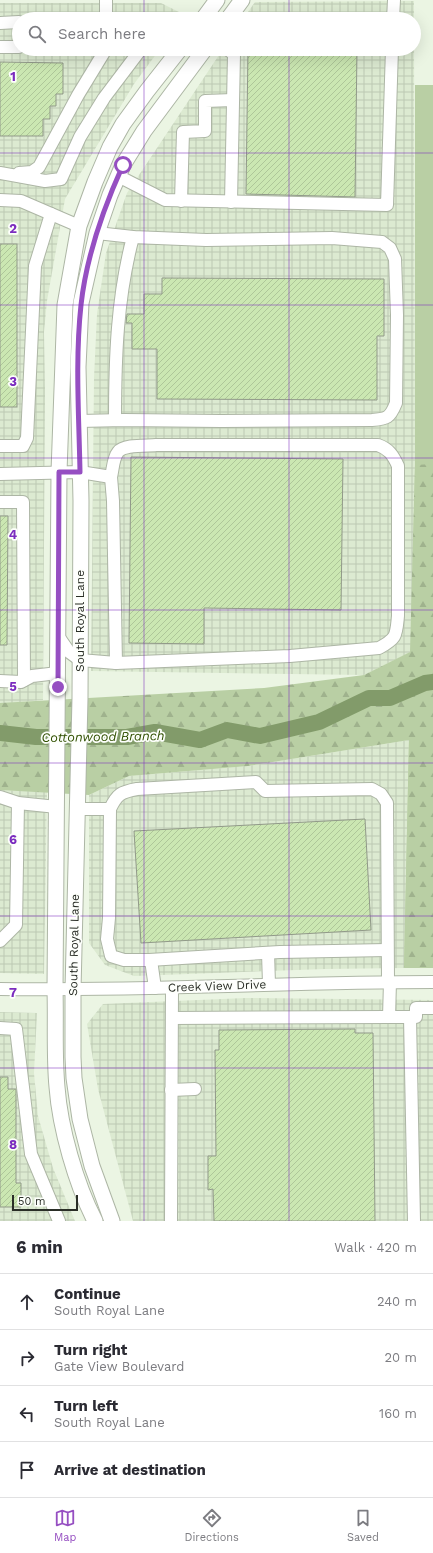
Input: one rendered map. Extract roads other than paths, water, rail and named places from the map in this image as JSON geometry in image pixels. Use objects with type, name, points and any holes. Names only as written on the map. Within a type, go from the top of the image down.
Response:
[{"type":"main road","points":[[208,12],[216,0]]},
{"type":"main road","points":[[233,12],[242,0]]},
{"type":"main road","name":"South Royal Lane","points":[[95,1221],[76,1174],[68,1145],[59,1102],[56,1072],[55,990],[59,472],[65,305],[79,226],[95,182],[123,124],[174,56]]},
{"type":"main road","name":"South Royal Lane","points":[[112,1221],[92,1166],[80,1119],[74,1078],[73,990],[80,698],[80,472],[78,367],[81,303],[97,233],[110,195],[123,165],[144,131],[200,56]]},
{"type":"main road","points":[[79,226],[97,233]]},
{"type":"main road","points":[[57,807],[66,814],[72,823],[76,845]]},
{"type":"street","points":[[106,0],[106,12]]},
{"type":"street","points":[[393,12],[394,0]]},
{"type":"street","points":[[0,22],[12,22]]},
{"type":"street","points":[[0,47],[12,47]]},
{"type":"street","points":[[0,173],[32,172],[40,167],[78,95],[102,56]]},
{"type":"street","points":[[0,173],[44,181],[61,179],[80,137],[100,104],[135,56]]},
{"type":"street","points":[[231,202],[234,56]]},
{"type":"street","points":[[118,176],[164,200],[387,205],[392,56]]},
{"type":"street","points":[[181,201],[183,132],[205,131],[205,101],[233,100]]},
{"type":"street","points":[[0,200],[21,200],[79,226]]},
{"type":"street","points":[[0,446],[23,446],[27,438],[35,266],[51,214]]},
{"type":"street","points":[[79,421],[372,420],[385,419],[392,413],[396,403],[397,315],[394,259],[390,248],[382,242],[332,238],[206,240],[133,238],[97,233]]},
{"type":"street","points":[[115,420],[115,354],[120,300],[133,238]]},
{"type":"street","points":[[58,636],[69,652],[80,660],[116,663],[290,656],[379,648],[392,641],[396,634],[398,616],[398,466],[392,454],[386,447],[378,445],[164,445],[126,447],[119,451],[111,477],[113,501],[116,663]]},
{"type":"street","points":[[0,474],[80,472],[111,477]]},
{"type":"street","points":[[0,502],[23,502],[24,680]]},
{"type":"street","points":[[0,681],[21,682],[32,676],[58,680]]},
{"type":"street","points":[[387,950],[268,953],[151,960],[124,960],[111,956],[107,939],[109,918],[110,809],[115,798],[124,791],[137,789],[256,782],[265,791],[372,789],[381,794],[387,803],[387,950],[390,1017]]},
{"type":"street","points":[[0,797],[18,803],[57,807]]},
{"type":"street","points":[[0,941],[16,925],[18,803]]},
{"type":"street","points":[[77,809],[110,809]]},
{"type":"street","points":[[268,953],[269,984]]},
{"type":"street","points":[[151,960],[155,988]]},
{"type":"street","name":"Creek View Drive","points":[[0,989],[73,990],[269,984],[433,982]]},
{"type":"street","points":[[171,1221],[172,988]]},
{"type":"street","points":[[172,1018],[410,1017],[416,1016],[416,1008],[433,1008]]},
{"type":"street","points":[[410,1017],[414,1221]]},
{"type":"street","points":[[0,1028],[16,1029],[31,1154],[59,1221]]},
{"type":"street","points":[[171,1090],[195,1089]]},
{"type":"waterway","name":"Cottonwood Branch","points":[[0,733],[36,737],[127,737],[155,732],[200,740],[227,730],[260,736],[319,722],[369,698],[390,698],[425,683],[433,682]]}]
